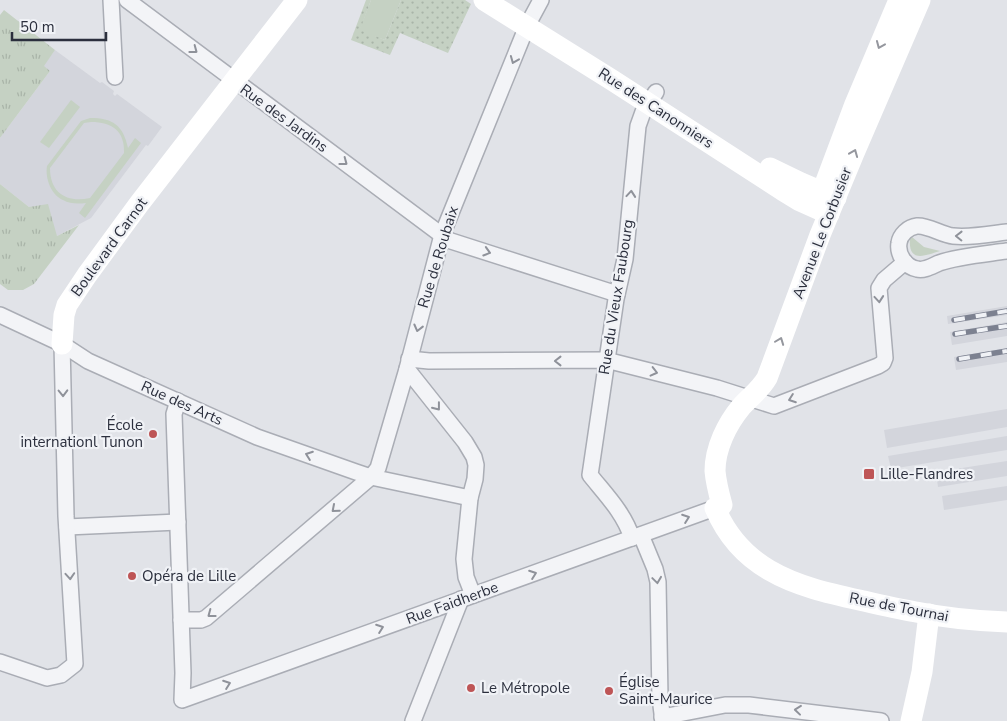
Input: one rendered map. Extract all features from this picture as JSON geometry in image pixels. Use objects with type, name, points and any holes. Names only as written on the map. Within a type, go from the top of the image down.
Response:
[{"type":"street","points":[[111,0],[115,77]]},
{"type":"street","name":"Rue des Jardins","points":[[127,0],[451,241],[617,294]]},
{"type":"street","name":"Boulevard Carnot","points":[[0,662],[47,678],[61,675],[75,664],[67,527],[62,344],[64,316],[67,305],[140,204],[297,0]]},
{"type":"street","name":"Rue des Canonniers","points":[[484,0],[534,14]]},
{"type":"street","name":"Rue des Canonniers","points":[[508,0],[534,14],[652,98],[829,201]]},
{"type":"street","name":"Avenue Le Corbusier","points":[[719,506],[715,471],[722,439],[737,412],[762,386],[766,378],[829,201],[854,104],[899,0]]},
{"type":"street","name":"Avenue Le Corbusier","points":[[829,201],[920,0]]},
{"type":"street","name":"Rue de Roubaix","points":[[372,477],[381,460],[442,235],[534,14]]},
{"type":"street","name":"Rue du Vieux Faubourg","points":[[636,536],[622,514],[590,475],[606,360],[625,259],[638,126],[643,112],[652,98]]},
{"type":"street","points":[[1007,232],[956,237],[921,226],[914,226],[905,232],[899,240],[898,247],[905,262],[914,268],[921,269],[950,260],[1007,251]]},
{"type":"street","points":[[413,721],[467,597],[464,565],[470,498],[475,479],[476,465],[474,457],[465,442],[408,364],[429,361],[606,360],[717,388],[769,405],[776,405],[882,364],[885,358],[879,288],[884,280],[905,262]]},
{"type":"street","name":"Rue des Arts","points":[[0,315],[62,344],[88,361],[264,439],[372,477],[470,498]]},
{"type":"street","points":[[178,401],[174,414],[181,620],[206,618],[372,477]]},
{"type":"street","name":"Rue Faidherbe","points":[[181,620],[182,700],[719,506]]},
{"type":"street","name":"Rue de Tournai","points":[[719,506],[728,532],[748,554],[771,571],[794,582],[822,591],[899,609],[930,614],[1006,621]]},
{"type":"street","points":[[67,527],[178,522]]},
{"type":"street","points":[[636,536],[656,569],[658,582],[662,719],[725,705],[749,705],[820,717],[881,721]]},
{"type":"street","points":[[911,721],[922,672],[930,614]]},
{"type":"shaded area","points":[[55,50],[114,91],[113,94],[115,96],[117,94],[162,127],[148,146],[146,145],[91,218],[57,236],[29,207],[0,184],[0,138],[50,71],[43,66]]},
{"type":"shaded area","points":[[1007,306],[1007,315],[948,324],[947,316]]},
{"type":"shaded area","points":[[1007,322],[1007,336],[952,345],[950,332]]},
{"type":"shaded area","points":[[1007,348],[1007,362],[956,370],[954,357]]},
{"type":"shaded area","points":[[1007,409],[1007,427],[887,448],[884,430]]},
{"type":"shaded area","points":[[1007,436],[1007,450],[891,469],[888,456]]},
{"type":"shaded area","points":[[1007,461],[1007,476],[938,487],[936,472]]},
{"type":"shaded area","points":[[1007,486],[1007,500],[944,510],[942,496]]},
{"type":"green space","points":[[366,0],[371,0],[360,30],[385,40],[401,0],[465,0],[471,4],[448,53],[400,33],[390,55],[351,40]]},
{"type":"green space","points":[[371,0],[401,0],[385,40],[359,31]]},
{"type":"green space","points":[[4,10],[55,50],[44,66],[50,71],[0,138],[0,15]]},
{"type":"green space","points":[[71,100],[80,107],[49,148],[40,142]]},
{"type":"green space","points":[[98,118],[111,121],[120,128],[128,148],[135,138],[141,143],[85,218],[79,213],[86,203],[71,203],[59,198],[50,186],[47,171],[47,166],[81,121]],"holes":[[[98,122],[116,129],[122,139],[124,153],[90,198],[68,198],[62,195],[53,184],[50,168],[84,123]]]},
{"type":"green space","points":[[0,184],[29,207],[48,204],[57,236],[79,225],[34,284],[23,290],[8,290],[0,284]]},
{"type":"green space","points":[[912,237],[924,247],[940,251],[924,256],[915,255],[910,247],[910,239]]},
{"type":"railway","points":[[954,320],[1007,311]]},
{"type":"railway","points":[[955,334],[1007,326]]},
{"type":"railway","points":[[959,359],[1007,351]]},
{"type":"place","name":"École internationl Tunon","points":[[153,434]]},
{"type":"place","name":"Lille-Flandres","points":[[869,474]]},
{"type":"place","name":"Opéra de Lille","points":[[132,576]]},
{"type":"place","name":"Le Métropole","points":[[471,688]]},
{"type":"place","name":"Église Saint-Maurice","points":[[609,691]]}]
